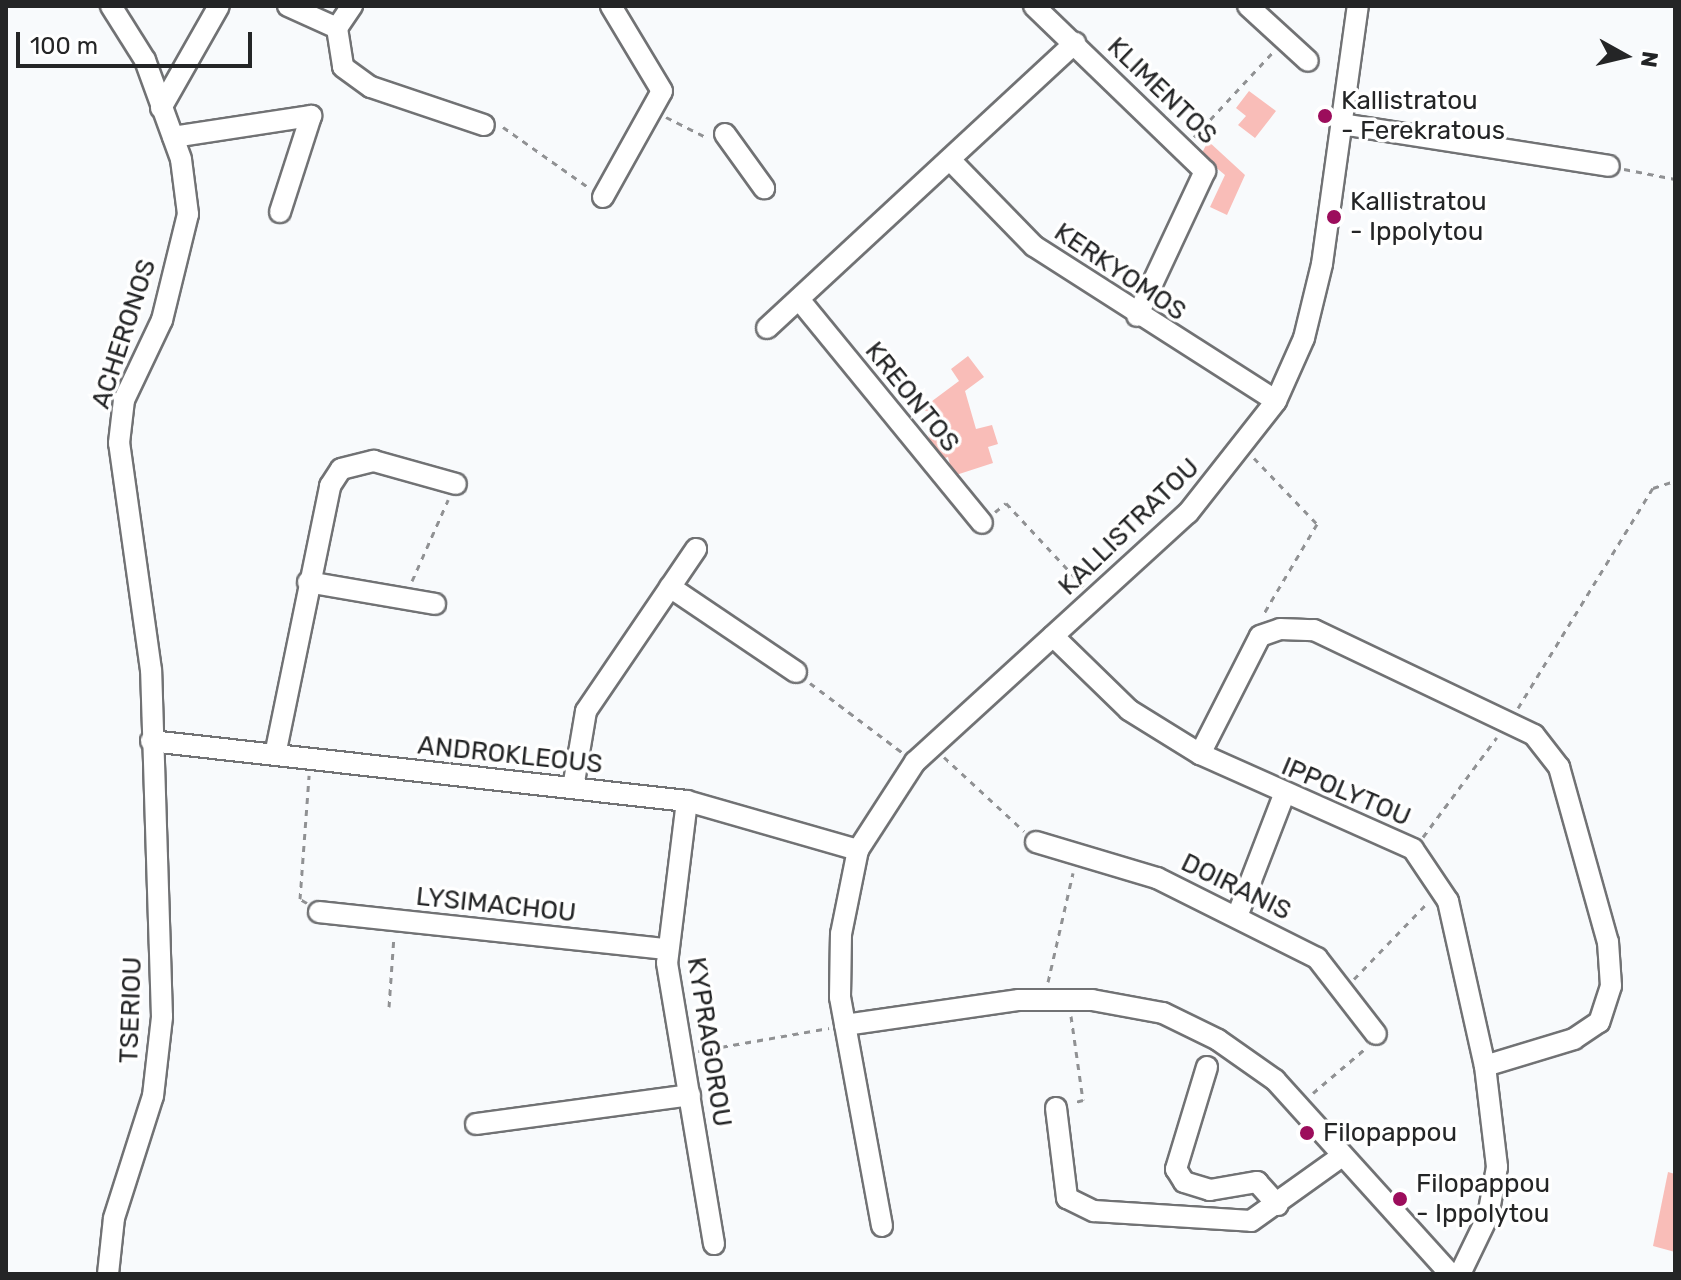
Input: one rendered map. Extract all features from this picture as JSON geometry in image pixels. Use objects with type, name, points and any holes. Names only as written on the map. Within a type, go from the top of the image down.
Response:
[{"type":"street","name":"ACHERONOS","points":[[111,6],[145,60],[173,137],[188,214],[162,320],[124,400],[119,443],[151,670],[151,741]]},
{"type":"street","points":[[161,108],[219,6]]},
{"type":"street","points":[[288,6],[337,28]]},
{"type":"street","points":[[352,6],[337,28],[343,67],[371,87],[484,125]]},
{"type":"street","points":[[603,197],[662,91],[611,6]]},
{"type":"street","name":"KLIMENTOS","points":[[1034,6],[1186,145],[1205,171],[1202,190],[1137,316]]},
{"type":"street","points":[[1248,6],[1308,61]]},
{"type":"street","name":"KALLISTRATOU","points":[[882,1226],[845,1025],[841,934],[858,850],[915,762],[1188,513],[1244,447],[1276,401],[1304,338],[1322,264],[1358,6]]},
{"type":"street","points":[[767,328],[802,303],[953,163],[1075,43]]},
{"type":"street","points":[[173,137],[311,116],[280,212]]},
{"type":"street","points":[[1341,124],[1609,166]]},
{"type":"street","points":[[725,134],[764,188]]},
{"type":"street","name":"KERKYOMOS","points":[[953,163],[1034,246],[1137,316],[1276,401]]},
{"type":"street","name":"KREONTOS","points":[[802,303],[982,523]]},
{"type":"street","points":[[275,755],[330,486],[355,460],[456,484]]},
{"type":"street","points":[[573,788],[586,711],[696,549]]},
{"type":"street","points":[[308,582],[435,604]]},
{"type":"street","points":[[670,587],[796,672]]},
{"type":"street","points":[[1200,754],[1260,636],[1314,630],[1534,735],[1559,767],[1608,942],[1611,986],[1599,1022],[1574,1039],[1485,1066]]},
{"type":"street","name":"IPPOLYTOU","points":[[1053,636],[1129,710],[1200,754],[1284,795],[1377,828],[1413,849],[1440,890],[1485,1066],[1497,1167],[1488,1216],[1460,1274]]},
{"type":"street","name":"ANDROKLEOUS","points":[[151,741],[687,801],[858,850]]},
{"type":"street","name":"TSERIOU","points":[[108,1274],[114,1218],[153,1096],[162,1017],[151,741]]},
{"type":"street","points":[[1238,914],[1284,795]]},
{"type":"street","name":"KYPRAGOROU","points":[[687,801],[668,949],[714,1244]]},
{"type":"street","name":"DOIRANIS","points":[[1036,842],[1078,853],[1238,914],[1317,958],[1345,989],[1376,1034]]},
{"type":"street","name":"LYSIMACHOU","points":[[319,912],[668,949]]},
{"type":"street","points":[[845,1025],[1044,1000],[1069,1000],[1163,1013],[1218,1040],[1297,1105],[1450,1274]]},
{"type":"street","points":[[1207,1067],[1176,1169],[1184,1182],[1210,1190],[1257,1182],[1278,1205]]},
{"type":"street","points":[[476,1124],[690,1095]]},
{"type":"street","points":[[1056,1108],[1067,1198],[1094,1211],[1251,1221],[1278,1205],[1342,1156]]},
{"type":"path","points":[[1186,145],[1283,38]]},
{"type":"path","points":[[652,109],[705,139],[725,134]]},
{"type":"path","points":[[484,125],[497,123],[603,197]]},
{"type":"path","points":[[1609,166],[1675,179]]},
{"type":"path","points":[[1244,447],[1317,524],[1262,617],[1269,633]]},
{"type":"path","points":[[1413,849],[1510,721],[1653,488],[1675,481]]},
{"type":"path","points":[[404,599],[456,484]]},
{"type":"path","points":[[982,523],[1006,503],[1094,598]]},
{"type":"path","points":[[796,672],[915,762]]},
{"type":"path","points":[[933,747],[1036,842]]},
{"type":"path","points":[[310,759],[300,899],[319,912]]},
{"type":"path","points":[[1044,1000],[1078,853]]},
{"type":"path","points":[[1345,989],[1440,890]]},
{"type":"path","points":[[389,1007],[395,920]]},
{"type":"path","points":[[1056,1108],[1083,1100],[1069,1000]]},
{"type":"path","points":[[683,1054],[845,1025]]},
{"type":"path","points":[[1297,1105],[1359,1059],[1376,1034]]},
{"type":"building","points":[[1249,91],[1276,111],[1255,138],[1238,125],[1246,116],[1236,108]]},
{"type":"building","points":[[1208,141],[1245,175],[1227,215],[1210,207],[1225,175],[1201,155]]},
{"type":"building","points":[[968,356],[984,377],[965,391],[976,429],[992,425],[998,444],[988,447],[993,463],[953,476],[948,457],[936,461],[928,434],[943,430],[938,413],[920,410],[959,381],[951,369]]},
{"type":"building","points":[[1668,1172],[1675,1174],[1675,1252],[1653,1246]]},
{"type":"place","name":"Kallistratou - Ferekratous","points":[[1325,116]]},
{"type":"place","name":"Kallistratou - Ippolytou","points":[[1334,217]]},
{"type":"place","name":"Filopappou","points":[[1307,1133]]},
{"type":"place","name":"Filopappou - Ippolytou","points":[[1400,1199]]}]
